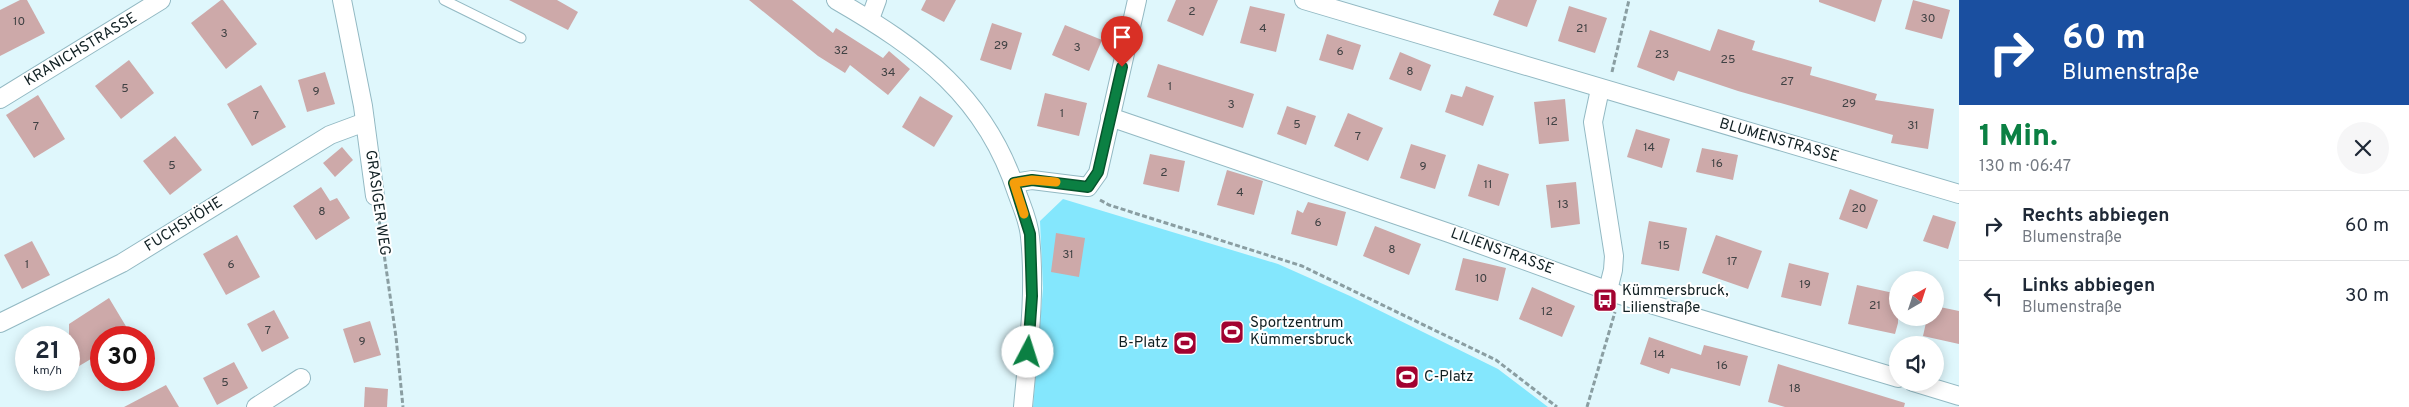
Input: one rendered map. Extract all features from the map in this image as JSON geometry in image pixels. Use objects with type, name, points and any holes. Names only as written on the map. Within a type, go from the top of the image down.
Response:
[{"type":"street","name":"KRANICHSTRASSE","points":[[0,99],[161,0]]},
{"type":"street","name":"GRASIGER WEG","points":[[342,0],[365,122],[375,196]]},
{"type":"street","points":[[836,0],[870,19],[937,68],[961,92],[998,145],[1014,183],[1030,234],[1032,270],[1023,407]]},
{"type":"street","points":[[870,19],[877,0]]},
{"type":"street","points":[[1014,183],[1032,180],[1088,187],[1098,172],[1137,0]]},
{"type":"street","name":"BLUMENSTRASSE","points":[[1304,0],[1959,194]]},
{"type":"street","points":[[1600,89],[1593,122],[1614,256],[1614,293]]},
{"type":"street","name":"LILIENSTRASSE","points":[[1110,117],[1412,220],[1614,293],[1889,375]]},
{"type":"street","name":"FUCHSHÖHE","points":[[0,323],[122,263],[330,135],[365,122]]},
{"type":"street","points":[[256,407],[301,378]]},
{"type":"street","points":[[1942,391],[1959,396]]},
{"type":"lane","points":[[444,0],[521,38]]},
{"type":"path","points":[[1616,58],[1629,0]]},
{"type":"path","points":[[1088,187],[1097,199],[1109,205],[1302,266],[1496,360],[1557,407]]},
{"type":"path","name":"GRASIGER WEG","points":[[375,196],[396,337],[403,407]]},
{"type":"path","points":[[1587,407],[1614,293]]},
{"type":"shaded area","name":"Sportzentrum Kümmersbruck","points":[[1063,199],[1278,264],[1350,296],[1498,369],[1548,407],[1033,407],[1043,288],[1040,221]]},
{"type":"building","points":[[20,0],[27,0],[45,33],[0,56],[0,10]]},
{"type":"building","points":[[223,0],[257,44],[226,69],[191,23]]},
{"type":"building","points":[[509,0],[557,0],[578,12],[568,30]]},
{"type":"building","points":[[749,0],[792,0],[833,33],[836,28],[883,58],[889,51],[910,69],[888,95],[850,65],[845,73],[818,56]]},
{"type":"building","points":[[926,0],[956,0],[944,22],[921,10]]},
{"type":"building","points":[[1176,0],[1218,0],[1203,36],[1167,21]]},
{"type":"building","points":[[1499,0],[1537,0],[1527,27],[1493,15]]},
{"type":"building","points":[[1819,0],[1882,0],[1875,22],[1819,2]]},
{"type":"building","points":[[1913,0],[1950,10],[1942,39],[1905,29]]},
{"type":"building","points":[[1250,6],[1285,14],[1276,52],[1240,43]]},
{"type":"building","points":[[1569,6],[1607,18],[1595,53],[1558,41]]},
{"type":"building","points":[[992,23],[1022,33],[1011,70],[980,60]]},
{"type":"building","points":[[1065,25],[1102,40],[1089,71],[1052,55]]},
{"type":"building","points":[[1718,29],[1755,41],[1752,50],[1812,67],[1810,75],[1877,94],[1875,100],[1934,109],[1928,149],[1891,143],[1893,135],[1738,91],[1678,71],[1674,81],[1637,67],[1650,30],[1710,51]]},
{"type":"building","points":[[1327,34],[1361,45],[1353,70],[1319,60]]},
{"type":"building","points":[[1400,52],[1431,65],[1421,91],[1389,79]]},
{"type":"building","points":[[129,60],[154,93],[121,119],[95,86]]},
{"type":"building","points":[[1158,64],[1254,94],[1243,128],[1147,97]]},
{"type":"building","points":[[325,72],[335,104],[307,112],[298,80]]},
{"type":"building","points":[[261,85],[286,127],[252,146],[227,104]]},
{"type":"building","points":[[1466,86],[1494,96],[1483,126],[1445,112],[1451,94],[1462,97]]},
{"type":"building","points":[[1045,93],[1087,103],[1079,136],[1037,126]]},
{"type":"building","points":[[38,95],[65,139],[34,158],[6,115]]},
{"type":"building","points":[[920,96],[953,116],[934,147],[902,127]]},
{"type":"building","points":[[1565,99],[1569,141],[1539,144],[1534,102]]},
{"type":"building","points":[[1287,106],[1316,116],[1306,145],[1277,134]]},
{"type":"building","points":[[1348,113],[1383,128],[1368,161],[1334,146]]},
{"type":"building","points":[[1636,129],[1670,139],[1662,168],[1627,157]]},
{"type":"building","points":[[175,136],[202,170],[170,195],[143,161]]},
{"type":"building","points":[[1411,144],[1446,155],[1435,189],[1400,178]]},
{"type":"building","points":[[342,147],[353,160],[335,177],[323,163]]},
{"type":"building","points":[[1702,148],[1738,155],[1733,180],[1696,172]]},
{"type":"building","points":[[1150,154],[1185,161],[1179,192],[1143,184]]},
{"type":"building","points":[[1478,164],[1509,174],[1499,206],[1468,196]]},
{"type":"building","points":[[1227,170],[1263,181],[1254,215],[1217,205]]},
{"type":"building","points":[[1576,182],[1580,224],[1551,228],[1546,185]]},
{"type":"building","points":[[321,187],[330,201],[337,198],[350,218],[316,240],[293,206]]},
{"type":"building","points":[[1850,189],[1878,200],[1867,229],[1839,219]]},
{"type":"building","points":[[1308,202],[1346,212],[1337,246],[1291,234],[1297,210],[1303,213]]},
{"type":"building","points":[[1933,215],[1956,222],[1948,249],[1923,241]]},
{"type":"building","points":[[1649,221],[1687,228],[1679,271],[1641,264]]},
{"type":"building","points":[[1375,226],[1421,244],[1409,275],[1363,256]]},
{"type":"building","points":[[1056,233],[1085,238],[1079,277],[1051,272]]},
{"type":"building","points":[[237,235],[260,277],[226,295],[203,254]]},
{"type":"building","points":[[1716,235],[1762,251],[1748,289],[1702,273]]},
{"type":"building","points":[[32,241],[50,275],[22,289],[4,255]]},
{"type":"building","points":[[1463,258],[1506,268],[1498,301],[1455,290]]},
{"type":"building","points":[[1789,263],[1829,273],[1821,306],[1781,297]]},
{"type":"building","points":[[1857,285],[1889,292],[1889,326],[1897,326],[1895,334],[1848,324]]},
{"type":"building","points":[[1532,287],[1575,306],[1562,337],[1519,319]]},
{"type":"building","points":[[109,298],[126,326],[90,326],[90,360],[80,365],[80,326],[69,326],[69,324]]},
{"type":"building","points":[[1944,308],[1959,311],[1959,344],[1944,341],[1944,336],[1923,336],[1925,326],[1944,326]]},
{"type":"building","points":[[274,310],[289,338],[262,352],[247,324]]},
{"type":"building","points":[[370,321],[381,355],[354,363],[343,329]]},
{"type":"building","points":[[1649,337],[1701,355],[1704,345],[1748,356],[1740,386],[1671,368],[1669,374],[1640,364]]},
{"type":"building","points":[[234,362],[248,388],[217,405],[203,378]]},
{"type":"building","points":[[1778,364],[1905,403],[1904,407],[1785,407],[1768,402]]},
{"type":"building","points":[[166,385],[179,407],[124,407],[155,391]]},
{"type":"building","points":[[365,387],[388,389],[387,407],[364,407]]},
{"type":"slow traffic","points":[[1024,214],[1014,183],[1032,180],[1056,182]]},
{"type":"place","name":"Kümmersbruck, Lilienstraße","points":[[1605,300]]},
{"type":"place","name":"Sportzentrum Kümmersbruck","points":[[1232,332]]},
{"type":"place","name":"B-Platz","points":[[1185,343]]},
{"type":"place","name":"C-Platz","points":[[1407,377]]},
{"type":"route","points":[[1028,352],[1032,296],[1030,234],[1014,183],[1032,180],[1088,187],[1098,172],[1122,67]]}]
